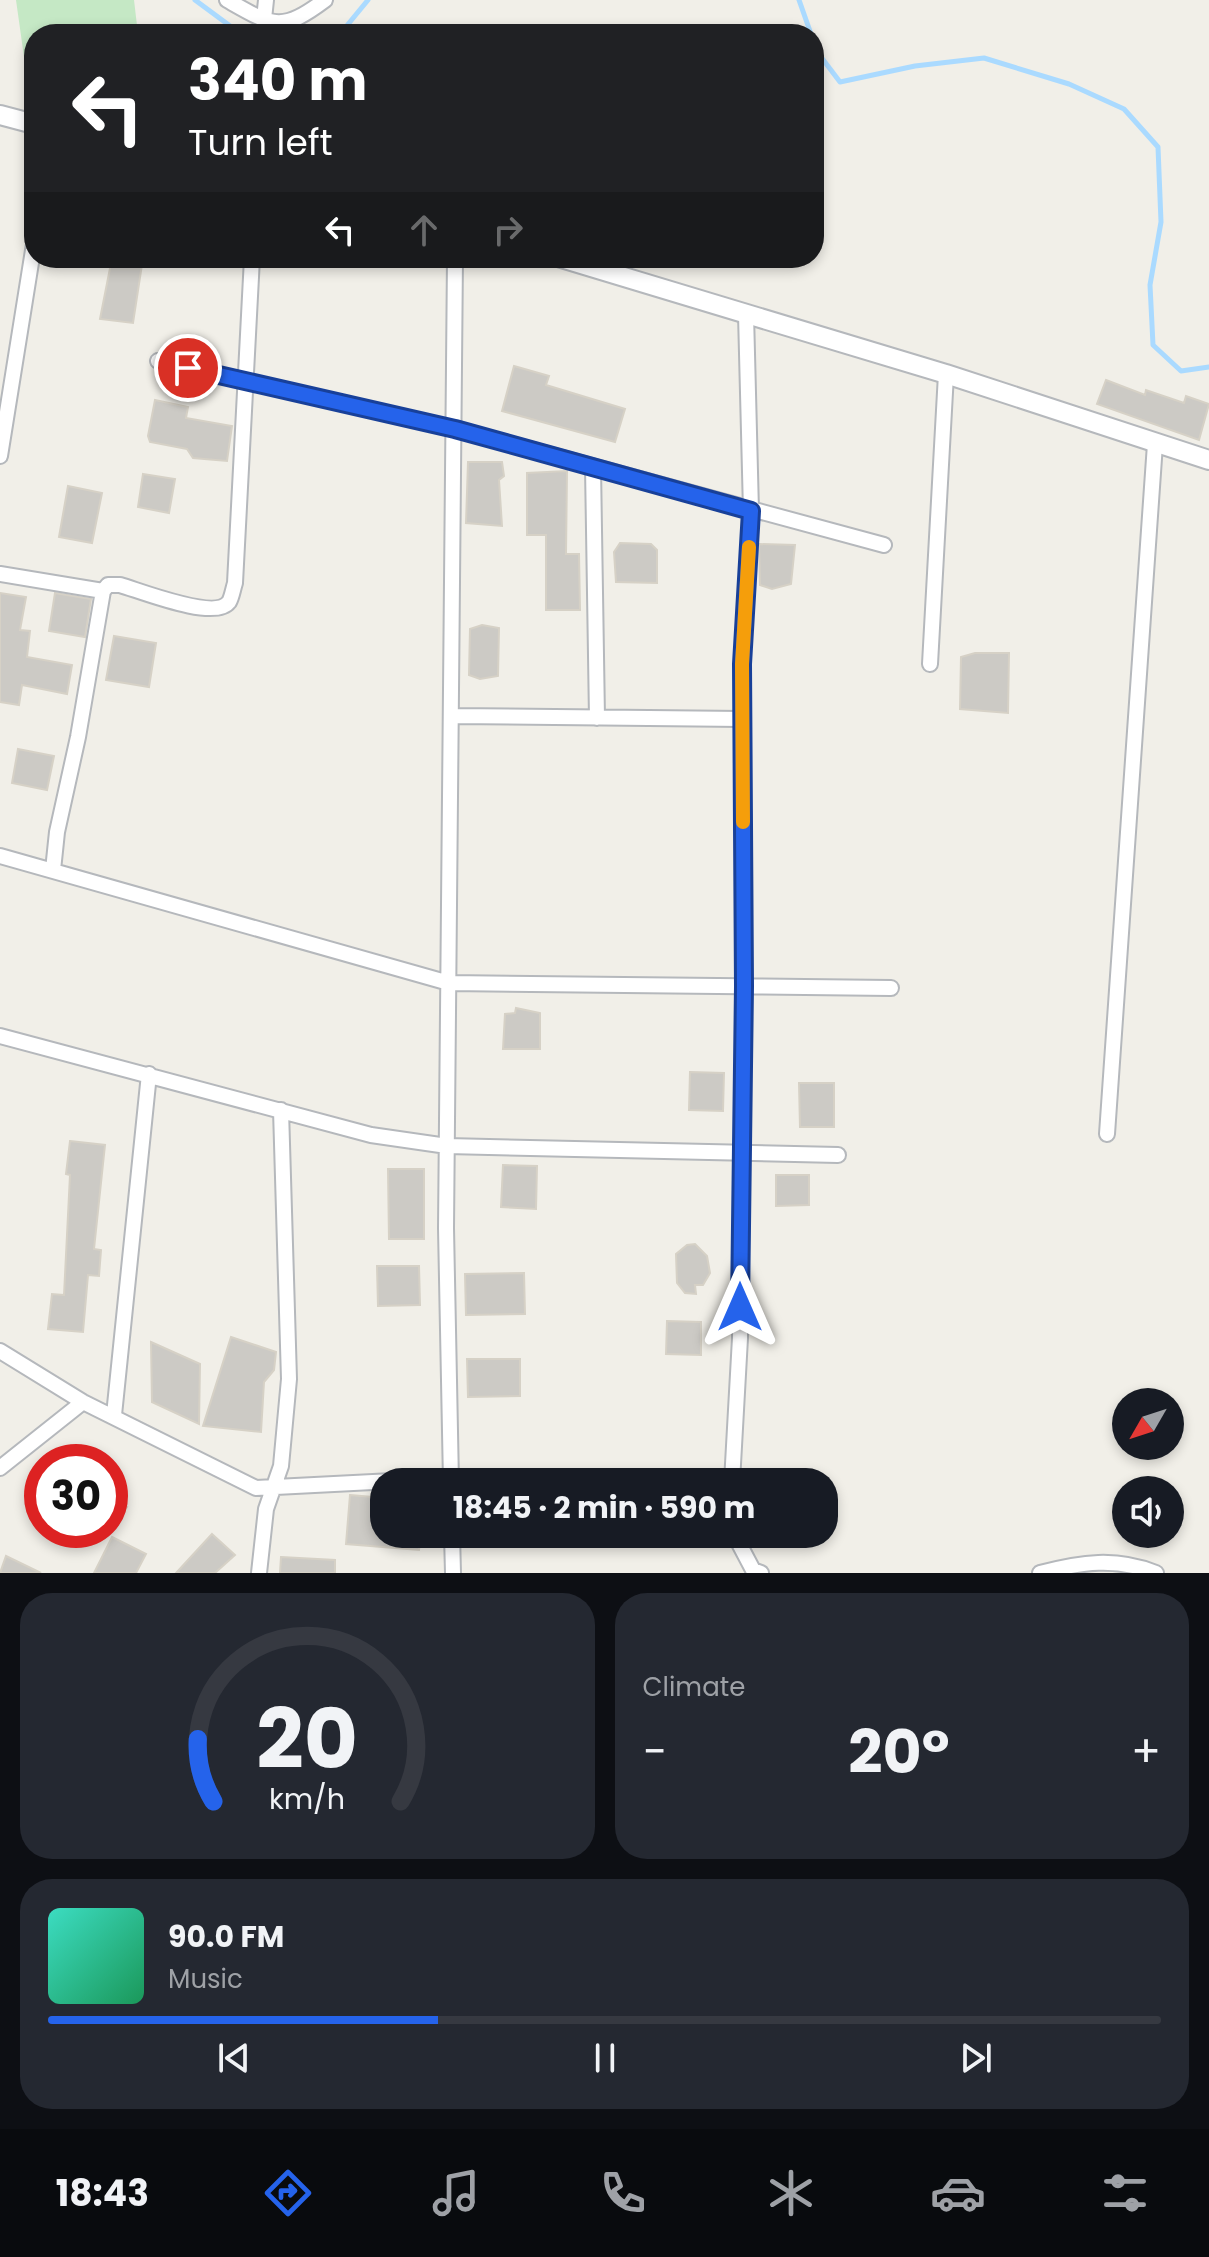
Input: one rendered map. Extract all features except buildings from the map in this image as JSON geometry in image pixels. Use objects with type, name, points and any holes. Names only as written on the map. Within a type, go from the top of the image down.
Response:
[{"type":"street","points":[[227,0],[281,24],[300,19],[325,0]]},
{"type":"street","points":[[264,19],[266,0]]},
{"type":"street","points":[[0,115],[24,121]]},
{"type":"street","points":[[0,456],[30,268]]},
{"type":"street","points":[[53,870],[57,832],[78,737],[103,591],[108,585],[120,585],[204,609],[221,607],[230,601],[235,583],[252,268]]},
{"type":"street","points":[[451,1468],[447,1146],[455,268]]},
{"type":"street","points":[[594,268],[946,374],[1209,460]]},
{"type":"street","points":[[733,1468],[740,1338],[744,986],[742,719],[751,511],[746,314]]},
{"type":"street","points":[[158,361],[455,429],[884,545]]},
{"type":"street","points":[[930,664],[946,374]]},
{"type":"street","points":[[1107,1134],[1155,444]]},
{"type":"street","points":[[593,467],[597,718]]},
{"type":"street","points":[[0,574],[103,591]]},
{"type":"street","points":[[452,716],[742,719]]},
{"type":"street","points":[[0,856],[449,983],[891,988]]},
{"type":"street","points":[[0,1036],[371,1135],[447,1146],[838,1155]]},
{"type":"street","points":[[114,1415],[149,1074]]},
{"type":"street","points":[[259,1573],[266,1509],[281,1466],[289,1379],[281,1110]]},
{"type":"street","points":[[0,1351],[83,1402],[256,1488],[370,1484]]},
{"type":"street","points":[[0,1468],[83,1402]]},
{"type":"street","points":[[452,1548],[453,1573]]},
{"type":"street","points":[[741,1548],[753,1570],[761,1573]]},
{"type":"street","points":[[1040,1573],[1080,1562],[1111,1561],[1156,1573]]},
{"type":"green space","points":[[16,0],[134,0],[137,24],[24,24],[24,57]]},
{"type":"waterway","points":[[195,0],[227,24]]},
{"type":"waterway","points":[[348,24],[368,0]]},
{"type":"waterway","points":[[799,0],[807,24]]},
{"type":"waterway","points":[[824,61],[840,82],[915,66],[984,58],[1069,84],[1124,109],[1158,147],[1161,222],[1150,285],[1153,345],[1181,371],[1209,367]]},
{"type":"slow traffic","points":[[743,822],[742,664],[749,547]]},
{"type":"route","points":[[188,368],[455,429],[751,511],[742,664],[744,986],[740,1307]]}]
